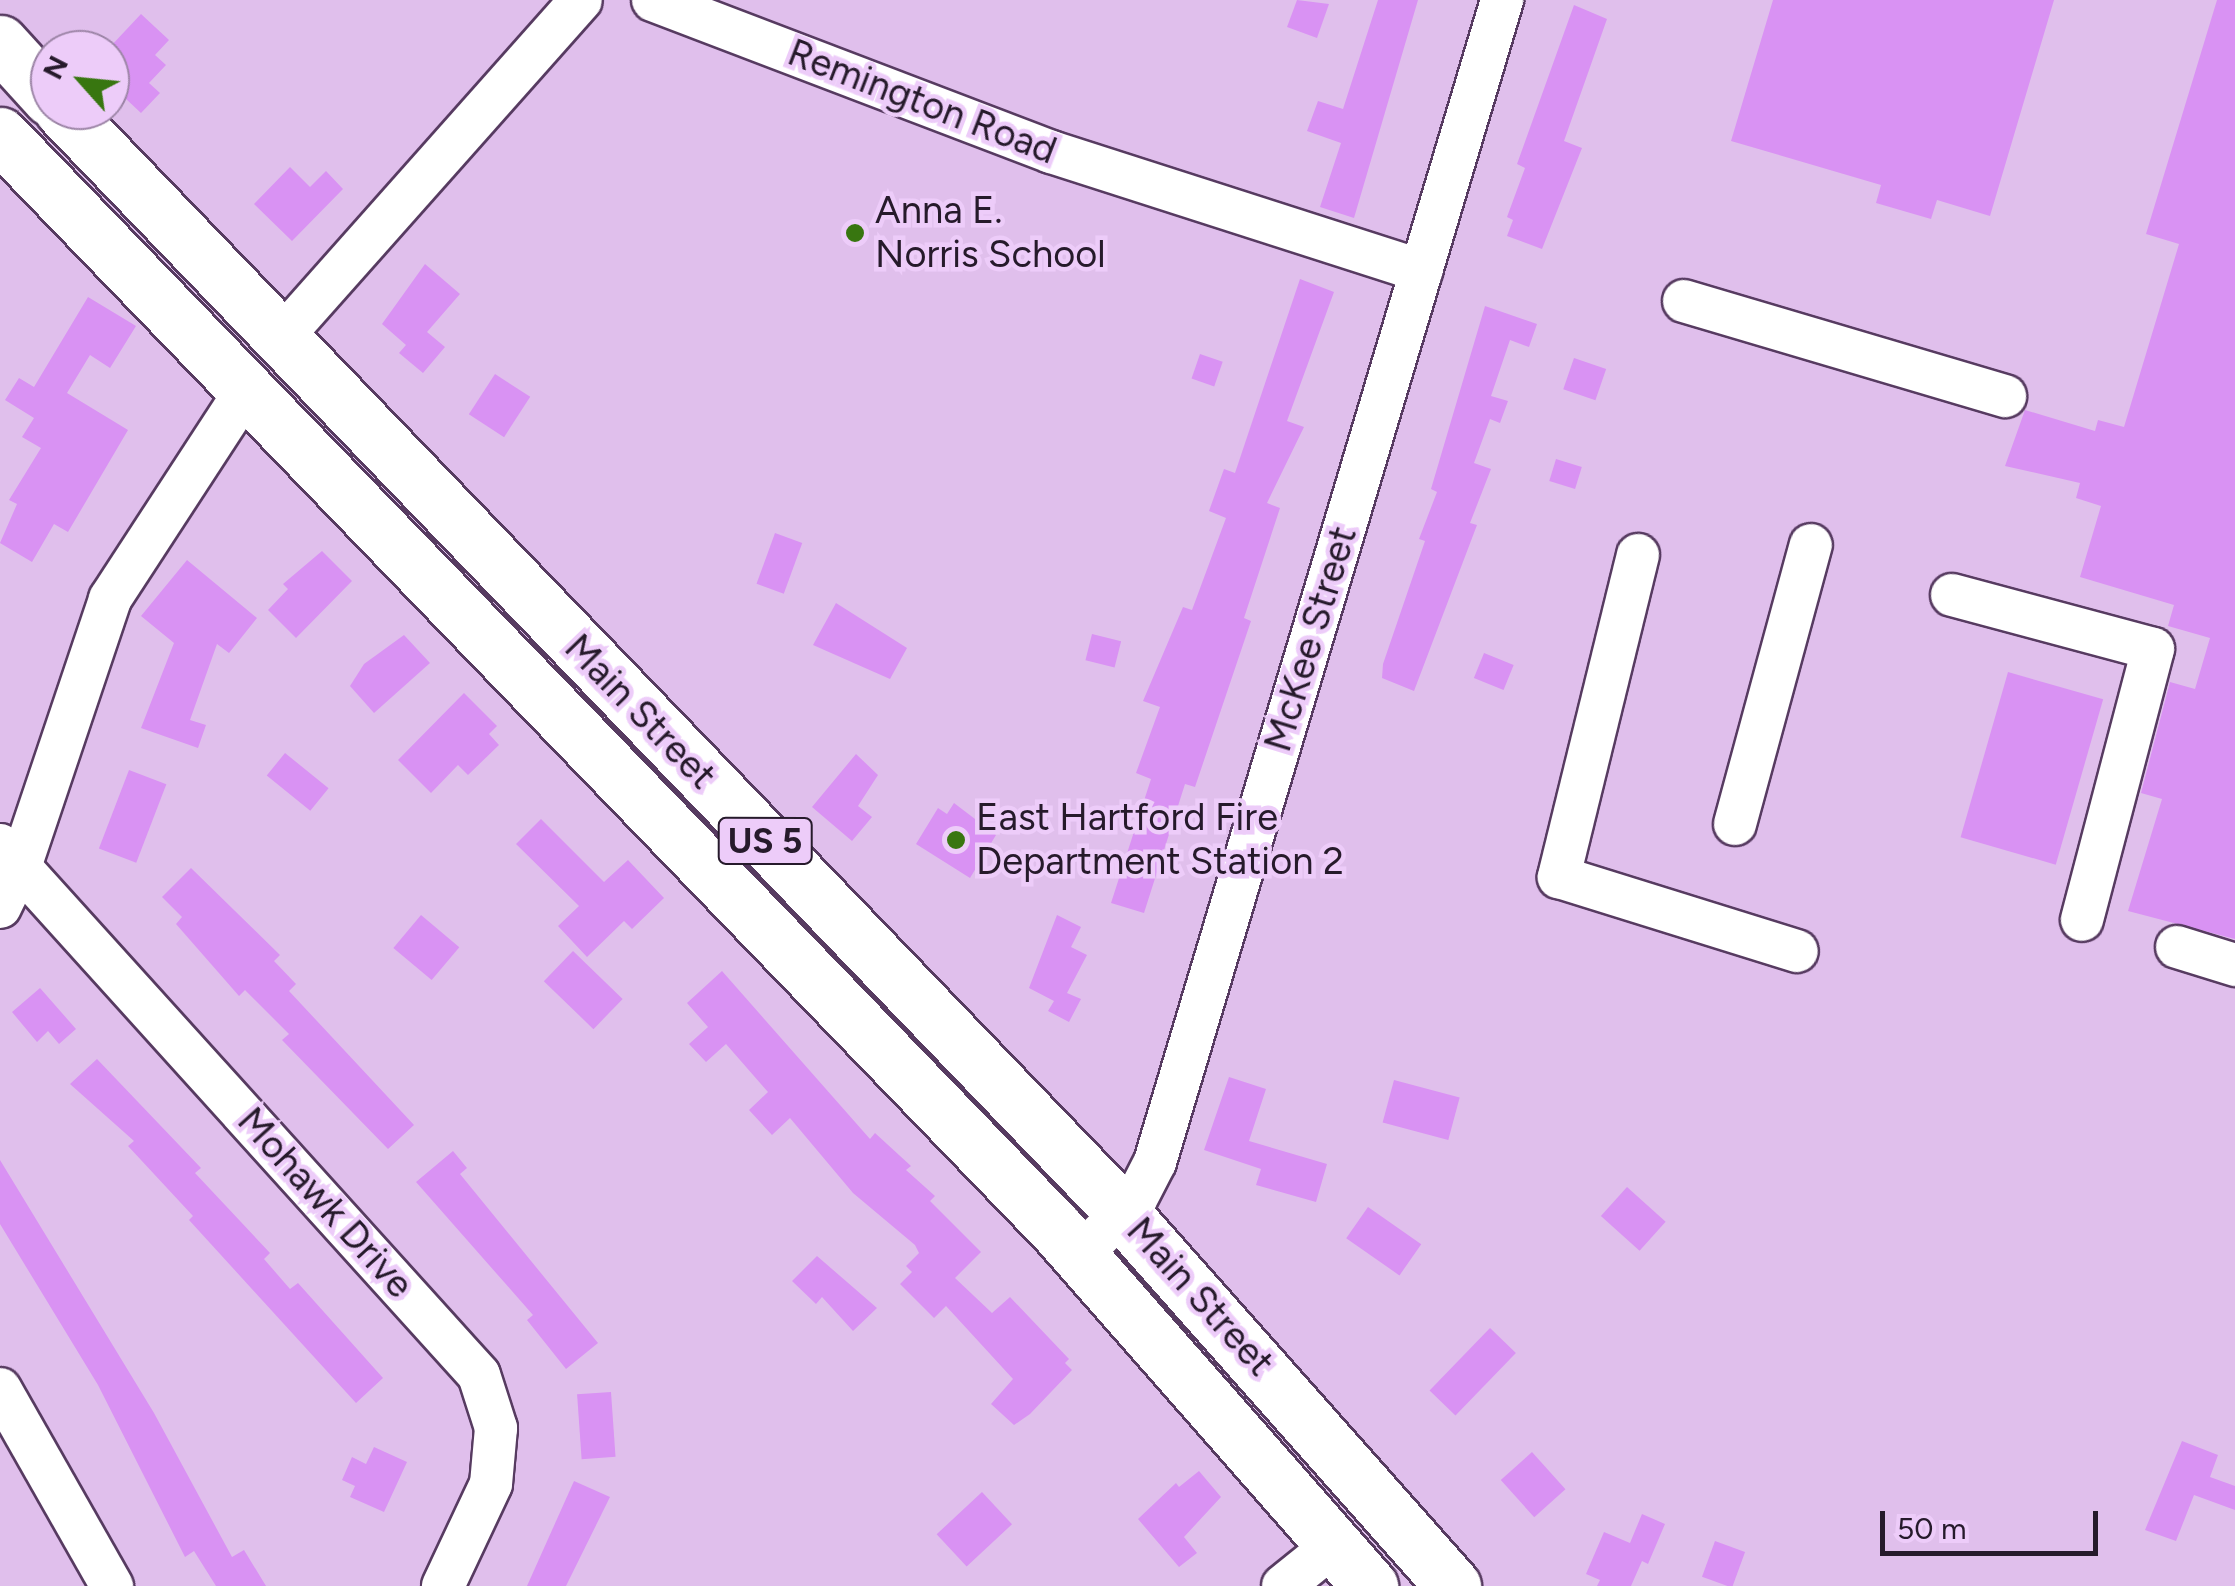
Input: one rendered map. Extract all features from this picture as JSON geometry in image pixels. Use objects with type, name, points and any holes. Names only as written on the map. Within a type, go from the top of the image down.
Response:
[{"type":"highway","points":[[0,43],[30,76]]},
{"type":"highway","name":"Main Street","points":[[81,130],[1123,1213],[1453,1586]]},
{"type":"highway","name":"Main Street","points":[[0,136],[1080,1255],[1370,1586]]},
{"type":"highway","points":[[840,1006],[884,964]]},
{"type":"street","points":[[280,338],[581,0]]},
{"type":"street","name":"Remington Road","points":[[653,0],[1051,152],[1422,271]]},
{"type":"street","name":"McKee Street","points":[[1080,1255],[1123,1213],[1155,1162],[1502,0]]},
{"type":"street","points":[[1684,302],[2005,396]]},
{"type":"street","points":[[0,907],[11,854],[110,599],[246,390]]},
{"type":"street","points":[[1735,824],[1811,545]]},
{"type":"street","points":[[1638,555],[1559,877],[1796,951]]},
{"type":"street","points":[[1952,595],[2153,649],[2082,920]]},
{"type":"street","name":"Mohawk Drive","points":[[11,854],[479,1375],[496,1428],[492,1484],[442,1586]]},
{"type":"street","points":[[2176,946],[2235,965]]},
{"type":"street","points":[[0,1389],[112,1586]]},
{"type":"street","points":[[1283,1586],[1335,1544]]},
{"type":"building","points":[[1297,0],[1329,4],[1317,38],[1287,27]]},
{"type":"building","points":[[1378,0],[1418,0],[1354,218],[1320,207],[1341,143],[1307,131],[1318,101],[1343,109]]},
{"type":"building","points":[[1773,0],[2054,0],[1990,216],[1937,200],[1931,219],[1876,203],[1881,185],[1731,141]]},
{"type":"building","points":[[2217,0],[2235,0],[2235,939],[2128,911],[2162,799],[2141,793],[2170,682],[2195,689],[2210,638],[2168,626],[2174,605],[2080,577],[2101,506],[2076,498],[2080,483],[2005,466],[2025,410],[2095,431],[2098,420],[2124,427],[2179,244],[2146,234]]},
{"type":"building","points":[[1574,5],[1607,19],[1564,141],[1582,148],[1542,249],[1507,236],[1513,220],[1507,217],[1525,168],[1517,164]]},
{"type":"building","points":[[141,14],[169,40],[155,55],[166,65],[149,83],[160,93],[141,113],[130,103],[130,30],[126,30]]},
{"type":"building","points":[[290,167],[310,187],[326,171],[343,189],[292,241],[254,204]]},
{"type":"building","points":[[425,264],[460,294],[427,332],[445,347],[423,373],[399,353],[406,345],[382,324]]},
{"type":"building","points":[[1300,279],[1334,292],[1287,421],[1304,427],[1267,503],[1280,508],[1244,618],[1251,621],[1195,787],[1185,784],[1144,913],[1111,903],[1151,779],[1136,773],[1160,707],[1143,701],[1183,607],[1192,610],[1226,518],[1209,511],[1224,469],[1235,473]]},
{"type":"building","points":[[88,297],[136,326],[110,368],[90,355],[67,393],[128,430],[68,532],[54,524],[32,562],[0,543],[17,504],[9,500],[41,448],[22,437],[34,418],[5,400],[19,378],[34,387]]},
{"type":"building","points":[[1485,306],[1537,324],[1529,347],[1510,340],[1491,396],[1508,401],[1500,423],[1490,419],[1474,463],[1491,469],[1470,523],[1477,525],[1414,691],[1382,678],[1383,664],[1425,541],[1419,539],[1437,492],[1431,489]]},
{"type":"building","points":[[1200,354],[1223,362],[1214,386],[1192,379]]},
{"type":"building","points":[[1574,358],[1606,369],[1595,400],[1563,389]]},
{"type":"building","points":[[495,374],[530,397],[504,437],[469,414]]},
{"type":"building","points":[[1556,459],[1582,467],[1575,489],[1549,481]]},
{"type":"building","points":[[775,533],[802,543],[784,594],[757,584]]},
{"type":"building","points":[[322,551],[352,581],[296,638],[268,610],[288,589],[283,584]]},
{"type":"building","points":[[187,560],[257,618],[229,653],[217,644],[190,720],[206,725],[198,748],[141,728],[174,643],[141,616]]},
{"type":"building","points":[[836,603],[907,648],[890,679],[813,645]]},
{"type":"building","points":[[1092,634],[1121,641],[1115,667],[1085,660]]},
{"type":"building","points":[[404,635],[430,663],[374,713],[350,686],[364,664]]},
{"type":"building","points":[[1484,653],[1514,665],[1504,690],[1474,678]]},
{"type":"building","points":[[2008,672],[2103,699],[2056,865],[1961,837]]},
{"type":"building","points":[[464,693],[497,726],[489,734],[499,745],[468,775],[458,765],[431,793],[398,760]]},
{"type":"building","points":[[285,753],[329,788],[310,811],[267,776]]},
{"type":"building","points":[[856,754],[878,775],[858,806],[872,817],[852,841],[812,807]]},
{"type":"building","points":[[129,770],[166,784],[136,863],[99,848]]},
{"type":"building","name":"East Hartford Fire Department Station 2","points":[[954,803],[996,835],[970,878],[916,844],[938,808],[947,814]]},
{"type":"building","points":[[541,819],[604,882],[628,860],[664,898],[632,929],[624,921],[587,957],[558,926],[579,906],[516,844]]},
{"type":"building","points":[[191,868],[280,955],[274,961],[296,984],[289,991],[414,1125],[388,1149],[282,1040],[289,1034],[245,990],[239,996],[176,924],[182,917],[162,897]]},
{"type":"building","points":[[421,915],[459,947],[432,980],[393,948]]},
{"type":"building","points":[[1057,915],[1081,927],[1071,947],[1087,955],[1067,993],[1081,999],[1069,1022],[1048,1011],[1054,1001],[1029,988]]},
{"type":"building","points":[[573,951],[623,999],[593,1029],[544,981]]},
{"type":"building","points":[[722,971],[870,1139],[875,1133],[911,1166],[906,1170],[935,1196],[930,1201],[981,1252],[955,1278],[992,1313],[1010,1297],[1069,1359],[1065,1363],[1072,1370],[1030,1414],[1014,1425],[991,1404],[1013,1379],[946,1306],[934,1318],[900,1284],[912,1272],[906,1266],[919,1253],[915,1245],[853,1193],[790,1118],[772,1135],[749,1110],[768,1092],[726,1044],[706,1062],[689,1044],[708,1027],[687,1003]]},
{"type":"building","points":[[40,988],[76,1029],[59,1044],[48,1031],[37,1042],[12,1012]]},
{"type":"building","points":[[97,1059],[201,1168],[195,1173],[270,1253],[264,1259],[290,1289],[298,1283],[383,1378],[356,1403],[189,1220],[193,1216],[128,1146],[134,1141],[70,1084]]},
{"type":"building","points":[[1229,1077],[1266,1089],[1249,1141],[1327,1164],[1316,1202],[1256,1185],[1261,1169],[1204,1150]]},
{"type":"building","points":[[1394,1080],[1460,1098],[1448,1140],[1383,1123]]},
{"type":"building","points":[[453,1151],[467,1168],[460,1174],[598,1343],[566,1369],[527,1320],[533,1315],[416,1182]]},
{"type":"building","points":[[0,1160],[154,1413],[232,1557],[244,1550],[266,1586],[216,1586],[194,1551],[185,1557],[98,1385],[0,1224]]},
{"type":"building","points":[[1627,1187],[1666,1222],[1640,1251],[1601,1216]]},
{"type":"building","points":[[1368,1207],[1421,1244],[1399,1275],[1346,1238]]},
{"type":"building","points":[[817,1256],[877,1308],[853,1331],[822,1297],[816,1304],[792,1281]]},
{"type":"building","points":[[1490,1328],[1516,1353],[1455,1416],[1430,1391]]},
{"type":"building","points":[[611,1392],[616,1457],[582,1459],[577,1394]]},
{"type":"building","points":[[2182,1441],[2218,1455],[2210,1477],[2235,1486],[2235,1510],[2194,1495],[2176,1541],[2145,1530]]},
{"type":"building","points":[[374,1447],[407,1462],[384,1512],[350,1497],[355,1486],[342,1480],[352,1457],[366,1464]]},
{"type":"building","points":[[1532,1452],[1565,1489],[1534,1517],[1501,1480]]},
{"type":"building","points":[[1199,1471],[1221,1497],[1184,1537],[1197,1553],[1179,1567],[1138,1519],[1176,1483],[1179,1487]]},
{"type":"building","points":[[574,1481],[610,1497],[566,1586],[527,1586]]},
{"type":"building","points":[[982,1492],[1012,1524],[967,1566],[937,1534]]},
{"type":"building","points":[[1642,1514],[1665,1524],[1648,1564],[1642,1561],[1631,1586],[1597,1586],[1600,1580],[1586,1574],[1604,1532],[1630,1543]]},
{"type":"building","points":[[1715,1541],[1745,1552],[1733,1586],[1702,1577]]},
{"type":"place","name":"Anna E. Norris School","points":[[855,233]]},
{"type":"place","name":"East Hartford Fire Department Station 2","points":[[956,840]]}]
